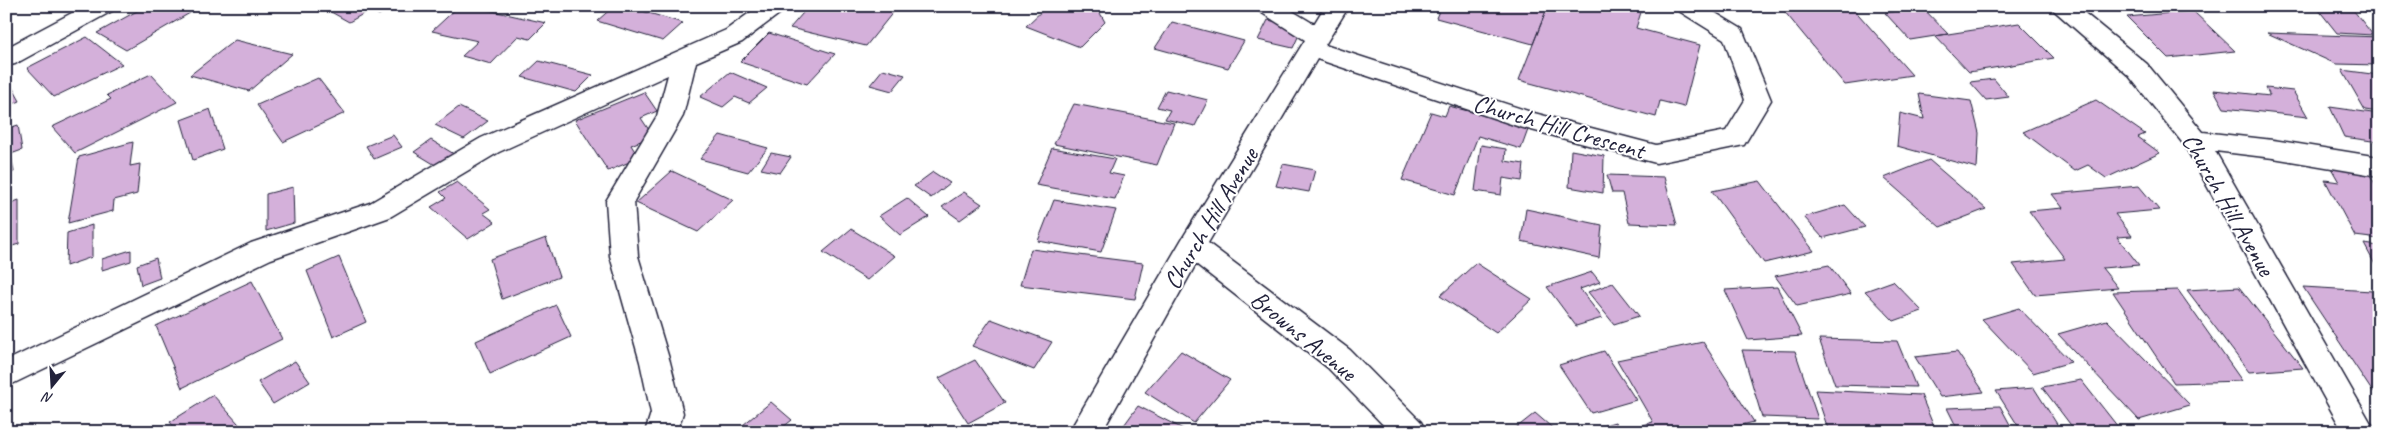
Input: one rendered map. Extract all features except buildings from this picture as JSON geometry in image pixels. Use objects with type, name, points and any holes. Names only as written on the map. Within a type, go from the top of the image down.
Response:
[{"type":"street","points":[[6,58],[104,6]]},
{"type":"street","points":[[6,375],[261,251],[380,210],[490,145],[734,36],[775,6]]},
{"type":"street","points":[[1267,6],[1315,43]]},
{"type":"street","name":"Church Hill Avenue","points":[[1085,432],[1192,246],[1337,6]]},
{"type":"street","name":"Church Hill Crescent","points":[[1315,43],[1529,121],[1656,154],[1735,139],[1758,100],[1734,35],[1687,6]]},
{"type":"street","name":"Church Hill Avenue","points":[[2061,6],[2138,70],[2195,140],[2360,432]]},
{"type":"street","points":[[661,432],[667,413],[655,362],[624,256],[620,201],[670,116],[685,59]]},
{"type":"street","points":[[2195,140],[2273,149],[2379,167]]},
{"type":"street","name":"Browns Avenue","points":[[1192,246],[1339,359],[1410,432]]}]
